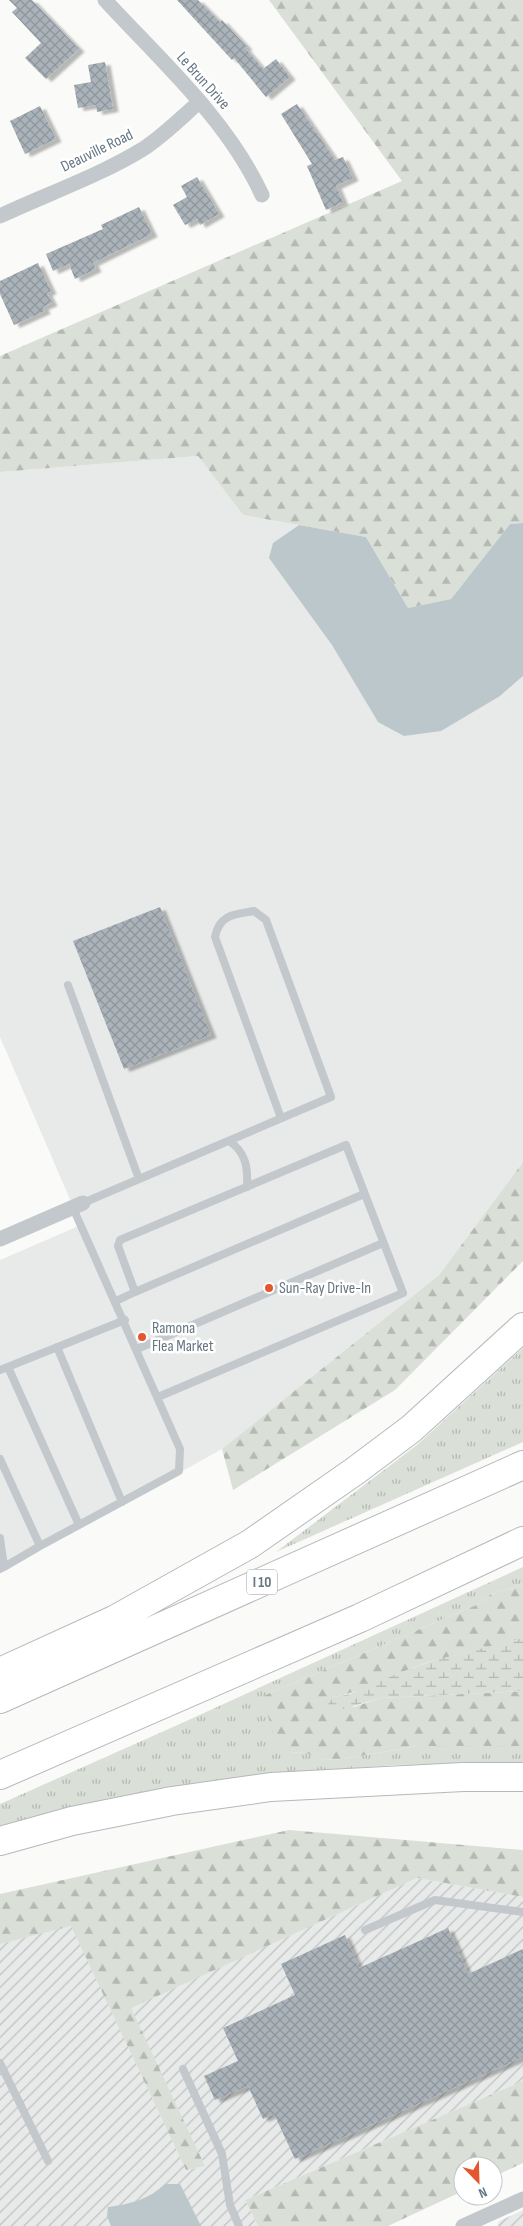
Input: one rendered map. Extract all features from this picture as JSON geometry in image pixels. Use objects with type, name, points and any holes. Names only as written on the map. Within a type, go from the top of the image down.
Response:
[{"type":"highway","points":[[0,1672],[114,1620],[250,1544],[355,1471],[411,1429],[523,1327]]},
{"type":"highway","name":"I 10","points":[[0,1698],[523,1464]]},
{"type":"highway","points":[[0,1775],[360,1618],[523,1541]]},
{"type":"highway","points":[[0,1841],[72,1821],[172,1801],[271,1786],[523,1777]]},
{"type":"highway","points":[[463,1778],[523,1784]]},
{"type":"street","name":"Le Brun Drive","points":[[105,0],[230,136],[248,165],[262,195]]},
{"type":"street","name":"Deauville Road","points":[[0,216],[134,153],[163,134],[199,102]]},
{"type":"street","points":[[0,1239],[78,1206]]},
{"type":"street","points":[[466,2226],[523,2199]]},
{"type":"lane","points":[[0,1538],[2,1568],[179,1471],[180,1449],[116,1301],[78,1206],[331,1097],[266,920],[254,911],[240,913],[226,918],[217,925],[215,937],[281,1118]]},
{"type":"lane","points":[[68,985],[139,1179]]},
{"type":"lane","points":[[229,1141],[238,1147],[244,1157],[248,1171],[247,1187]]},
{"type":"lane","points":[[135,1292],[118,1246],[120,1240],[346,1146],[403,1293],[158,1397]]},
{"type":"lane","points":[[116,1301],[364,1194]]},
{"type":"lane","points":[[137,1349],[383,1243]]},
{"type":"lane","points":[[0,1370],[124,1320]]},
{"type":"lane","points":[[57,1347],[122,1502]]},
{"type":"lane","points":[[8,1367],[79,1525]]},
{"type":"lane","points":[[0,1459],[40,1546]]},
{"type":"lane","points":[[365,1930],[435,1900],[523,1912]]},
{"type":"lane","points":[[0,2063],[48,2161]]},
{"type":"lane","points":[[183,2069],[222,2154],[230,2205],[239,2226]]},
{"type":"shaded area","points":[[198,456],[243,515],[299,525],[273,543],[378,722],[500,696],[523,676],[523,1162],[439,1275],[222,1449],[0,1573],[0,1260],[81,1225],[0,1037],[0,472]]},
{"type":"shaded area","points":[[523,523],[523,676],[500,696],[441,731],[404,736],[378,722],[332,645],[269,558],[273,543],[299,525],[366,537],[408,608],[451,599],[510,524]]},
{"type":"shaded area","points":[[417,1878],[523,1897],[523,2081],[245,2200],[258,2226],[0,2226],[0,1944],[71,1925],[186,2170],[205,2166],[130,2008]]},
{"type":"shaded area","points":[[165,2184],[180,2184],[201,2226],[111,2226],[107,2216],[108,2207],[145,2198]]},
{"type":"shaded area","points":[[523,2210],[523,2226],[497,2226],[499,2221]]},
{"type":"green space","points":[[269,0],[523,0],[523,523],[510,524],[451,599],[408,608],[366,537],[243,515],[198,456],[0,472],[0,356],[402,181]]},
{"type":"green space","points":[[523,1162],[523,1261],[395,1390],[233,1490],[222,1449],[439,1275]]},
{"type":"green space","points":[[523,1348],[523,1442],[276,1552],[417,1445]]},
{"type":"green space","points":[[523,1567],[523,1585],[491,1594],[481,1603],[263,1696],[289,1752],[306,1753],[323,1760],[343,1759],[417,1746],[523,1746],[523,1763],[395,1765],[256,1777],[0,1828],[0,1804]]},
{"type":"green space","points":[[523,1585],[523,1638],[432,1661],[371,1686],[334,1697],[354,1707],[380,1698],[523,1691],[523,1746],[417,1746],[343,1759],[322,1760],[306,1753],[289,1752],[276,1746],[263,1696],[481,1603],[491,1594]]},
{"type":"green space","points":[[523,1638],[523,1691],[380,1698],[334,1712],[327,1705],[334,1697],[350,1694],[367,1685],[432,1661]]},
{"type":"green space","points":[[289,1830],[523,1850],[523,1897],[417,1878],[131,2008],[205,2166],[186,2170],[71,1926],[0,1944],[0,1894]]},
{"type":"green space","points":[[523,2081],[523,2163],[503,2172],[503,2156],[453,2156],[453,2196],[388,2226],[258,2226],[245,2200]]},
{"type":"building","points":[[9,0],[32,0],[79,49],[46,79],[25,58],[41,43],[12,12],[17,8]]},
{"type":"building","points":[[177,0],[198,0],[220,22],[222,20],[247,47],[245,48],[263,69],[276,59],[290,77],[266,97],[234,58],[232,60]]},
{"type":"building","points":[[105,62],[113,109],[97,112],[96,105],[78,108],[74,85],[91,82],[88,65]]},
{"type":"building","points":[[297,104],[335,160],[343,157],[353,178],[336,186],[343,202],[326,210],[307,166],[312,164],[281,114]]},
{"type":"building","points":[[40,106],[56,139],[25,154],[10,121]]},
{"type":"building","points":[[197,177],[219,214],[200,225],[197,219],[185,225],[173,205],[187,197],[181,186]]},
{"type":"building","points":[[139,207],[152,234],[93,263],[96,269],[75,279],[69,264],[53,271],[46,254],[103,229],[101,225]]},
{"type":"building","points":[[38,263],[51,291],[47,293],[52,303],[43,307],[45,311],[14,325],[0,294],[0,281]]},
{"type":"building","points":[[160,907],[211,1035],[124,1069],[73,941]]},
{"type":"building","points":[[448,1928],[468,1974],[523,1949],[523,2057],[295,2159],[274,2114],[263,2119],[248,2086],[215,2100],[204,2076],[238,2061],[223,2028],[295,1995],[281,1964],[345,1935],[359,1968]]},
{"type":"place","name":"Sun-Ray Drive-In","points":[[269,1288]]},
{"type":"place","name":"Ramona Flea Market","points":[[142,1337]]}]
